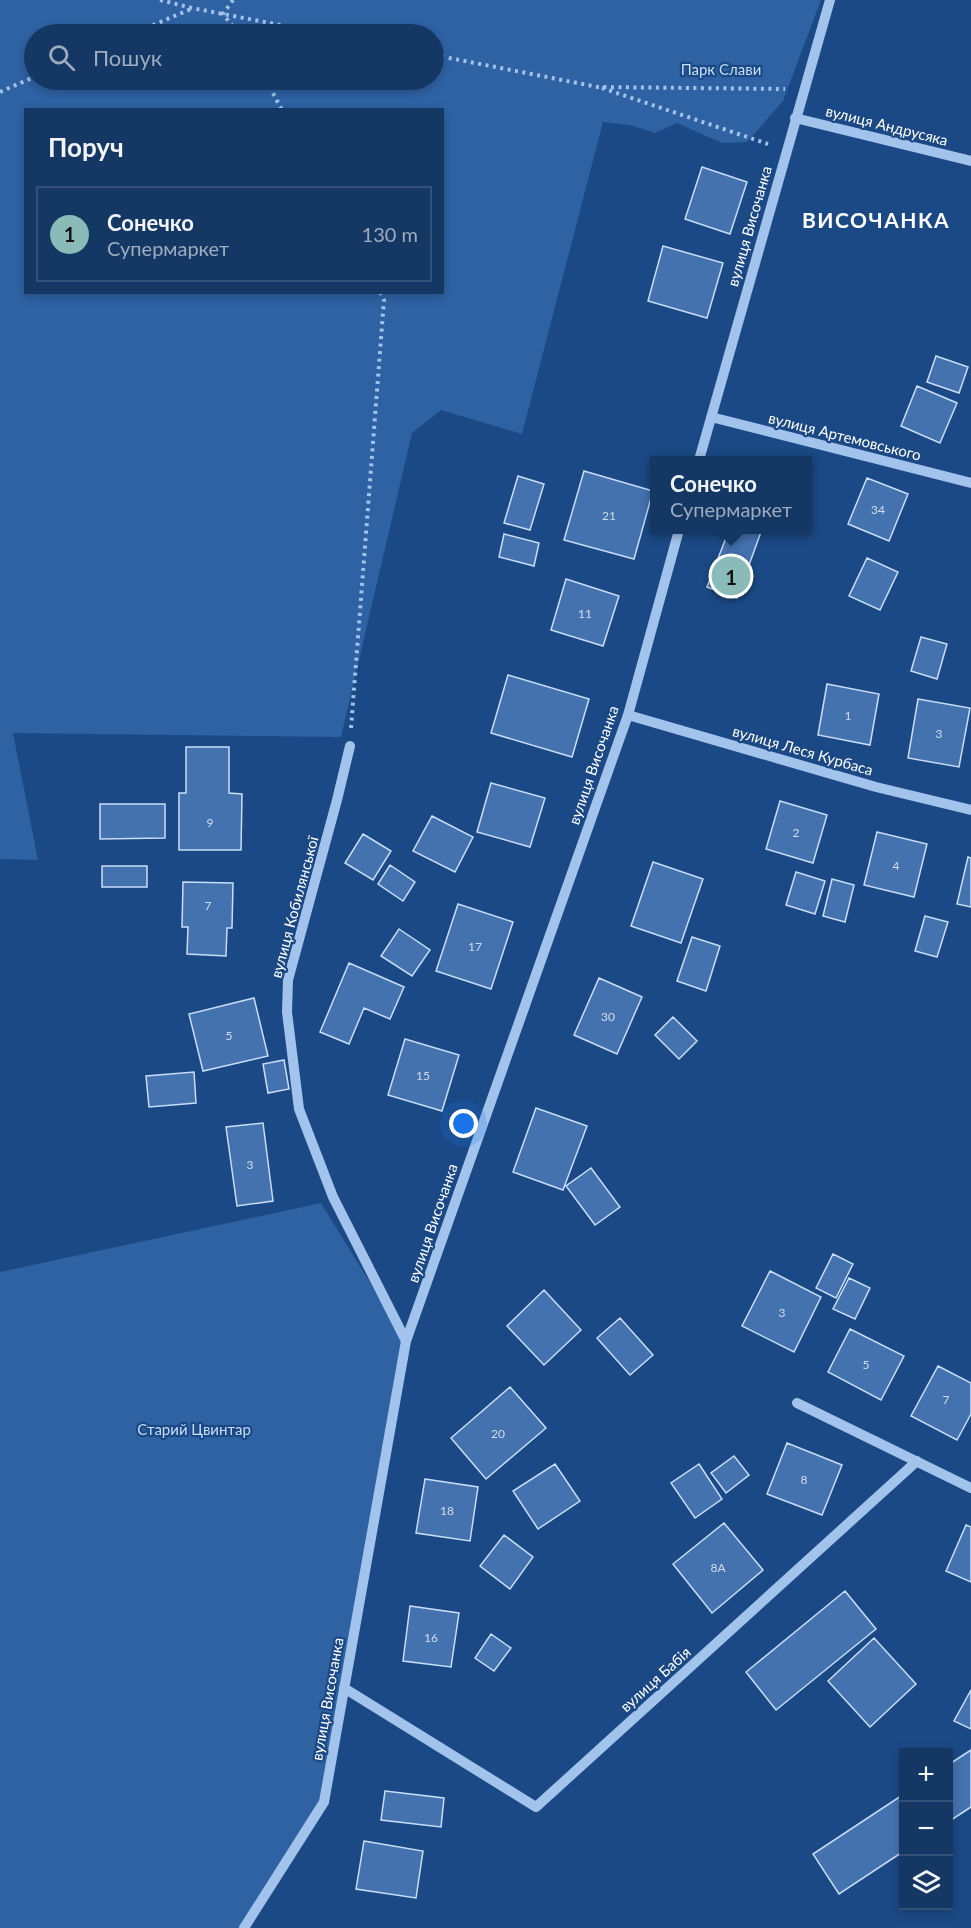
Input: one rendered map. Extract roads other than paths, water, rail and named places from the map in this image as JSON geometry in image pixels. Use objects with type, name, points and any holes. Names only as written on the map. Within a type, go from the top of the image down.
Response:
[{"type":"street","name":"вулиця Височанка","points":[[700,456],[830,0]]},
{"type":"street","name":"вулиця Андрусяка","points":[[795,118],[971,161]]},
{"type":"street","name":"вулиця Артемовського","points":[[711,417],[971,483]]},
{"type":"street","name":"вулиця Височанка","points":[[244,1928],[324,1802],[406,1341],[628,715],[679,534]]},
{"type":"street","name":"вулиця Леся Курбаса","points":[[628,715],[876,787],[971,810]]},
{"type":"street","name":"вулиця Кобилянської","points":[[350,746],[288,980],[287,1012],[299,1109],[333,1197],[406,1341]]},
{"type":"street","points":[[797,1403],[971,1488]]},
{"type":"street","name":"вулиця Бабія","points":[[344,1688],[536,1807],[917,1461]]},
{"type":"place","name":"Сонечко","points":[[731,576]]},
{"type":"district","name":"ВИСОЧАНКА","points":[[876,219]]},
{"type":"park label","name":"Парк Слави","points":[[721,69]]},
{"type":"park label","name":"Старий Цвинтар","points":[[194,1429]]}]
